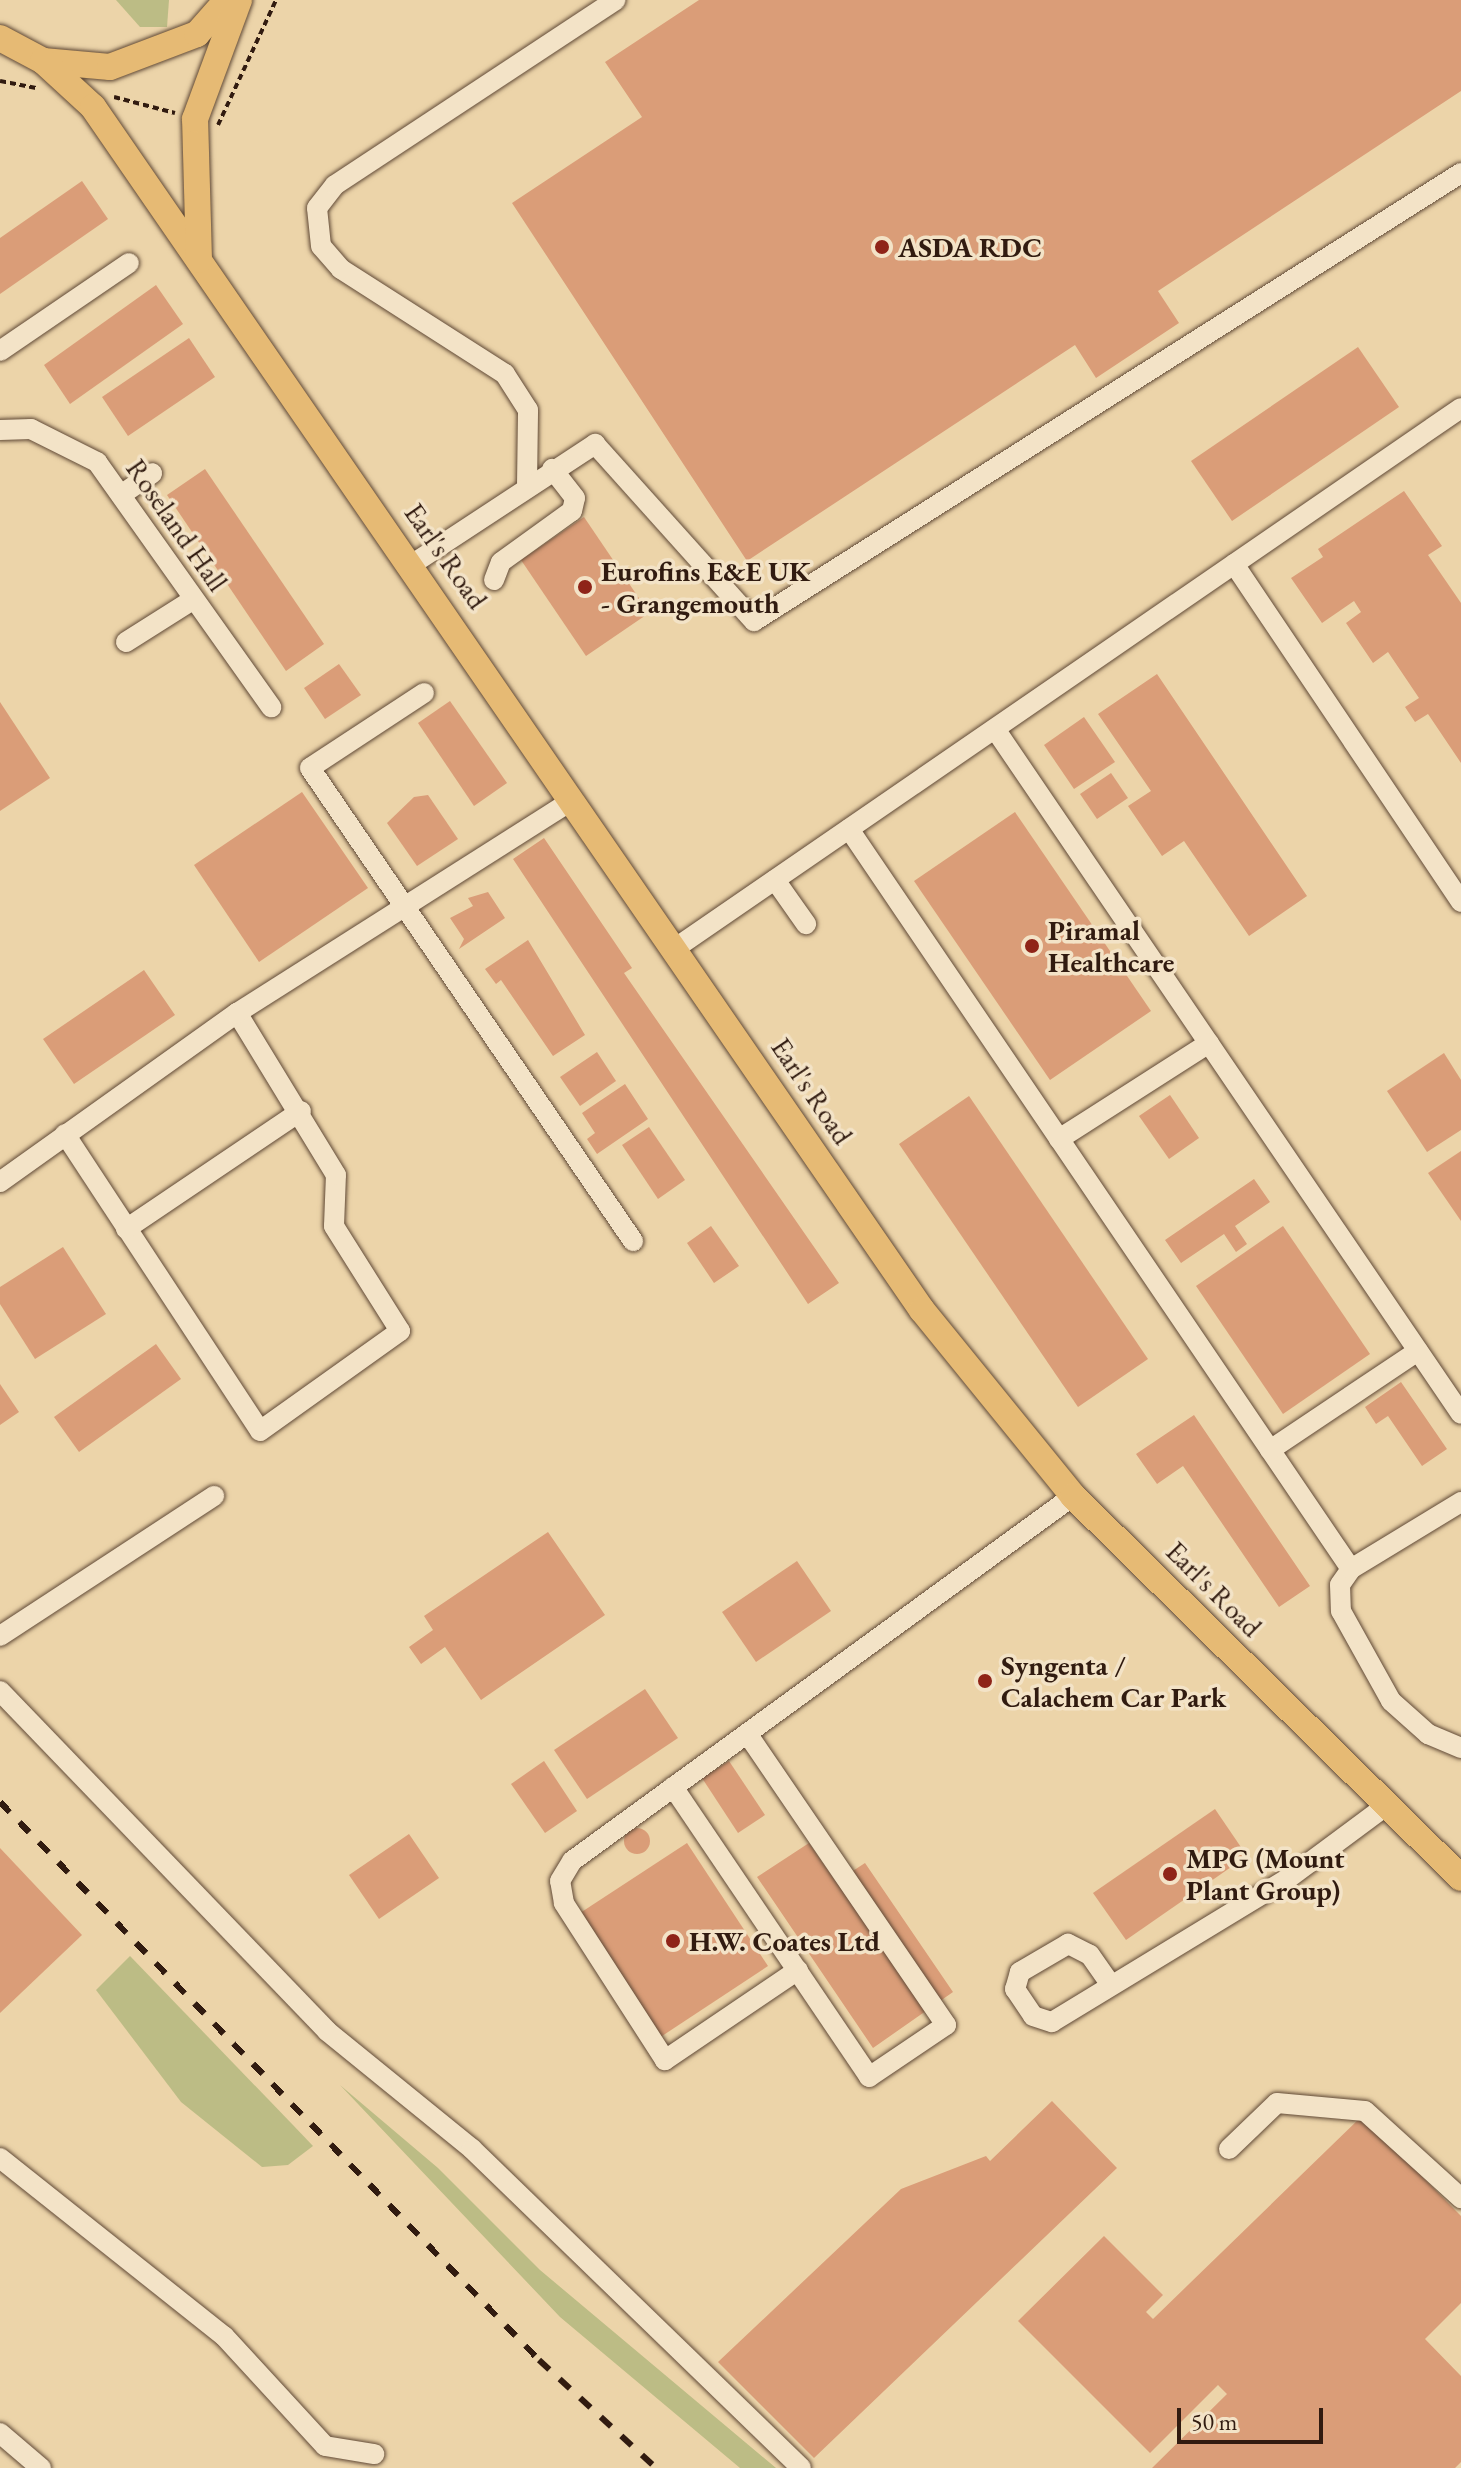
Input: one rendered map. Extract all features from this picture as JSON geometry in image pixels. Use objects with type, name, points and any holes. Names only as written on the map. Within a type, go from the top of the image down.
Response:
[{"type":"main road","points":[[0,60],[40,60],[110,67],[153,56],[197,34],[227,0]]},
{"type":"main road","points":[[200,266],[195,119],[239,0]]},
{"type":"main road","points":[[0,38],[40,60]]},
{"type":"main road","name":"Earl's Road","points":[[40,60],[93,107],[200,266],[414,563],[572,800],[677,947],[922,1310],[1073,1496],[1461,1878]]},
{"type":"street","points":[[527,485],[528,410],[505,374],[341,269],[321,246],[317,208],[335,185],[616,0]]},
{"type":"street","points":[[414,563],[527,485],[595,444],[754,621],[1461,173]]},
{"type":"street","points":[[0,351],[129,263]]},
{"type":"street","points":[[677,947],[1461,408]]},
{"type":"street","name":"Roseland Hall","points":[[0,430],[31,429],[97,462],[271,707]]},
{"type":"street","points":[[494,580],[501,562],[572,511],[572,491],[552,469]]},
{"type":"street","points":[[121,495],[152,473]]},
{"type":"street","points":[[1234,564],[1461,902]]},
{"type":"street","points":[[126,642],[194,599]]},
{"type":"street","points":[[424,693],[310,768],[633,1241]]},
{"type":"street","points":[[995,729],[1461,1414]]},
{"type":"street","points":[[0,1182],[237,1013],[572,800]]},
{"type":"street","points":[[849,829],[1351,1569]]},
{"type":"street","points":[[775,880],[806,924]]},
{"type":"street","points":[[65,1134],[260,1431],[400,1331],[334,1226],[336,1175],[301,1111],[237,1013]]},
{"type":"street","points":[[1059,1139],[1209,1043]]},
{"type":"street","points":[[126,1229],[301,1111]]},
{"type":"street","points":[[1270,1450],[1418,1351]]},
{"type":"street","points":[[0,1636],[214,1496]]},
{"type":"street","points":[[798,1970],[665,2060],[564,1903],[560,1881],[572,1861],[1073,1496]]},
{"type":"street","points":[[1461,1502],[1351,1569],[1340,1585],[1341,1611],[1362,1656],[1391,1701],[1428,1734],[1461,1748]]},
{"type":"street","points":[[0,1691],[327,2031],[472,2149],[801,2468]]},
{"type":"street","points":[[673,1787],[869,2077],[946,2025],[747,1733]]},
{"type":"street","points":[[1111,1985],[1090,1955],[1068,1944],[1020,1972],[1015,1989],[1033,2016],[1052,2022],[1286,1880],[1387,1805]]},
{"type":"street","points":[[1229,2149],[1277,2103],[1365,2111],[1461,2198]]},
{"type":"street","points":[[0,2158],[224,2336],[325,2446],[374,2454]]},
{"type":"street","points":[[0,2433],[41,2468]]},
{"type":"path","points":[[93,107],[114,97],[222,126],[276,0]]},
{"type":"path","points":[[0,81],[44,90]]},
{"type":"green space","points":[[116,0],[169,0],[167,27],[140,27]]},
{"type":"green space","points":[[130,1956],[313,2146],[288,2165],[262,2167],[181,2102],[96,1990]]},
{"type":"green space","points":[[340,2085],[438,2168],[540,2270],[776,2468],[740,2468],[560,2317]]},
{"type":"building","name":"ASDA RDC","points":[[699,0],[1461,0],[1461,91],[1158,291],[1179,323],[1096,378],[1075,345],[747,561],[512,203],[642,117],[605,62]]},
{"type":"building","points":[[82,181],[108,219],[0,294],[0,238]]},
{"type":"building","points":[[156,285],[183,324],[70,404],[44,365]]},
{"type":"building","points":[[189,338],[215,377],[128,436],[102,397]]},
{"type":"building","points":[[1358,347],[1399,407],[1232,521],[1191,461]]},
{"type":"building","points":[[205,469],[324,644],[286,671],[167,495]]},
{"type":"building","points":[[1404,491],[1442,546],[1428,555],[1461,603],[1461,763],[1428,714],[1415,722],[1405,707],[1419,698],[1388,652],[1373,663],[1346,623],[1361,612],[1354,601],[1322,623],[1291,578],[1323,557],[1318,549]]},
{"type":"building","name":"Eurofins E&E UK - Grangemouth","points":[[584,517],[649,613],[586,656],[521,560]]},
{"type":"building","points":[[339,664],[361,695],[325,719],[304,688]]},
{"type":"building","points":[[1157,674],[1307,896],[1249,936],[1184,841],[1162,856],[1128,806],[1151,791],[1098,714]]},
{"type":"building","points":[[450,701],[507,783],[474,806],[418,723]]},
{"type":"building","points":[[0,702],[50,778],[0,811]]},
{"type":"building","points":[[1084,717],[1115,762],[1074,789],[1044,745]]},
{"type":"building","points":[[1111,773],[1128,798],[1097,819],[1080,794]]},
{"type":"building","points":[[302,792],[368,888],[259,962],[194,865]]},
{"type":"building","points":[[428,795],[458,839],[417,866],[387,823],[414,797]]},
{"type":"building","name":"Piramal Healthcare","points":[[1015,812],[1151,1011],[1050,1080],[914,881]]},
{"type":"building","points":[[544,838],[632,968],[624,973],[839,1283],[808,1304],[513,859]]},
{"type":"building","points":[[488,892],[505,918],[459,949],[464,939],[450,918],[473,906],[468,898]]},
{"type":"building","points":[[528,940],[585,1035],[553,1056],[501,980],[496,984],[485,969]]},
{"type":"building","points":[[144,970],[175,1015],[74,1084],[43,1039]]},
{"type":"building","points":[[597,1052],[616,1081],[580,1106],[560,1077]]},
{"type":"building","points":[[1444,1053],[1461,1080],[1461,1130],[1427,1152],[1387,1091]]},
{"type":"building","points":[[625,1084],[648,1119],[597,1154],[587,1139],[595,1133],[582,1113]]},
{"type":"building","points":[[1170,1095],[1199,1138],[1169,1159],[1139,1116]]},
{"type":"building","points":[[969,1096],[1148,1359],[1078,1407],[899,1144]]},
{"type":"building","points":[[649,1127],[685,1180],[658,1199],[622,1145]]},
{"type":"building","points":[[1461,1151],[1461,1221],[1428,1173]]},
{"type":"building","points":[[1254,1179],[1270,1202],[1235,1226],[1247,1244],[1236,1252],[1224,1234],[1181,1263],[1165,1240]]},
{"type":"building","points":[[711,1226],[739,1266],[714,1283],[687,1243]]},
{"type":"building","points":[[1283,1226],[1370,1354],[1283,1414],[1196,1286]]},
{"type":"building","points":[[63,1247],[106,1314],[35,1359],[0,1304],[0,1287]]},
{"type":"building","points":[[156,1344],[181,1379],[79,1452],[54,1417]]},
{"type":"building","points":[[1401,1382],[1447,1449],[1422,1466],[1388,1416],[1376,1424],[1365,1407]]},
{"type":"building","points":[[0,1384],[19,1412],[0,1425]]},
{"type":"building","points":[[1194,1415],[1310,1586],[1279,1607],[1183,1466],[1157,1484],[1136,1454]]},
{"type":"building","points":[[548,1532],[605,1615],[481,1700],[445,1647],[421,1664],[409,1647],[433,1630],[424,1616]]},
{"type":"building","points":[[797,1561],[831,1611],[756,1662],[722,1612]]},
{"type":"building","points":[[645,1689],[678,1738],[587,1799],[554,1750]]},
{"type":"building","points":[[544,1761],[577,1811],[545,1833],[511,1784]]},
{"type":"building","points":[[729,1761],[765,1815],[738,1833],[702,1778]]},
{"type":"building","name":"MPG (Mount Plant Group)","points":[[1215,1809],[1247,1856],[1126,1940],[1093,1893]]},
{"type":"building","points":[[637,1828],[646,1832],[650,1841],[646,1850],[637,1854],[628,1850],[624,1841],[628,1832]]},
{"type":"building","points":[[409,1834],[439,1878],[379,1919],[349,1875]]},
{"type":"building","name":"H.W. Coates Ltd","points":[[687,1843],[768,1966],[659,2038],[577,1915]]},
{"type":"building","name":"H.W. Coates Ltd","points":[[809,1843],[836,1882],[865,1863],[953,1992],[873,2048],[757,1877]]},
{"type":"building","points":[[0,1848],[82,1935],[0,2013]]},
{"type":"building","points":[[1052,2101],[1117,2168],[814,2458],[718,2362],[901,2189],[986,2156],[990,2161]]},
{"type":"building","points":[[1362,2116],[1461,2216],[1461,2303],[1425,2339],[1461,2376],[1461,2462],[1455,2468],[1152,2468],[1227,2394],[1218,2385],[1150,2453],[1018,2321],[1104,2236],[1163,2295],[1146,2312],[1153,2319]]},
{"type":"railway","points":[[0,1802],[539,2360],[656,2468]]},
{"type":"place","name":"ASDA RDC","points":[[882,247]]},
{"type":"place","name":"Eurofins E&E UK - Grangemouth","points":[[585,587]]},
{"type":"place","name":"Piramal Healthcare","points":[[1032,946]]},
{"type":"place","name":"Syngenta / Calachem Car Park","points":[[985,1681]]},
{"type":"place","name":"MPG (Mount Plant Group)","points":[[1170,1874]]},
{"type":"place","name":"H.W. Coates Ltd","points":[[673,1941]]}]
